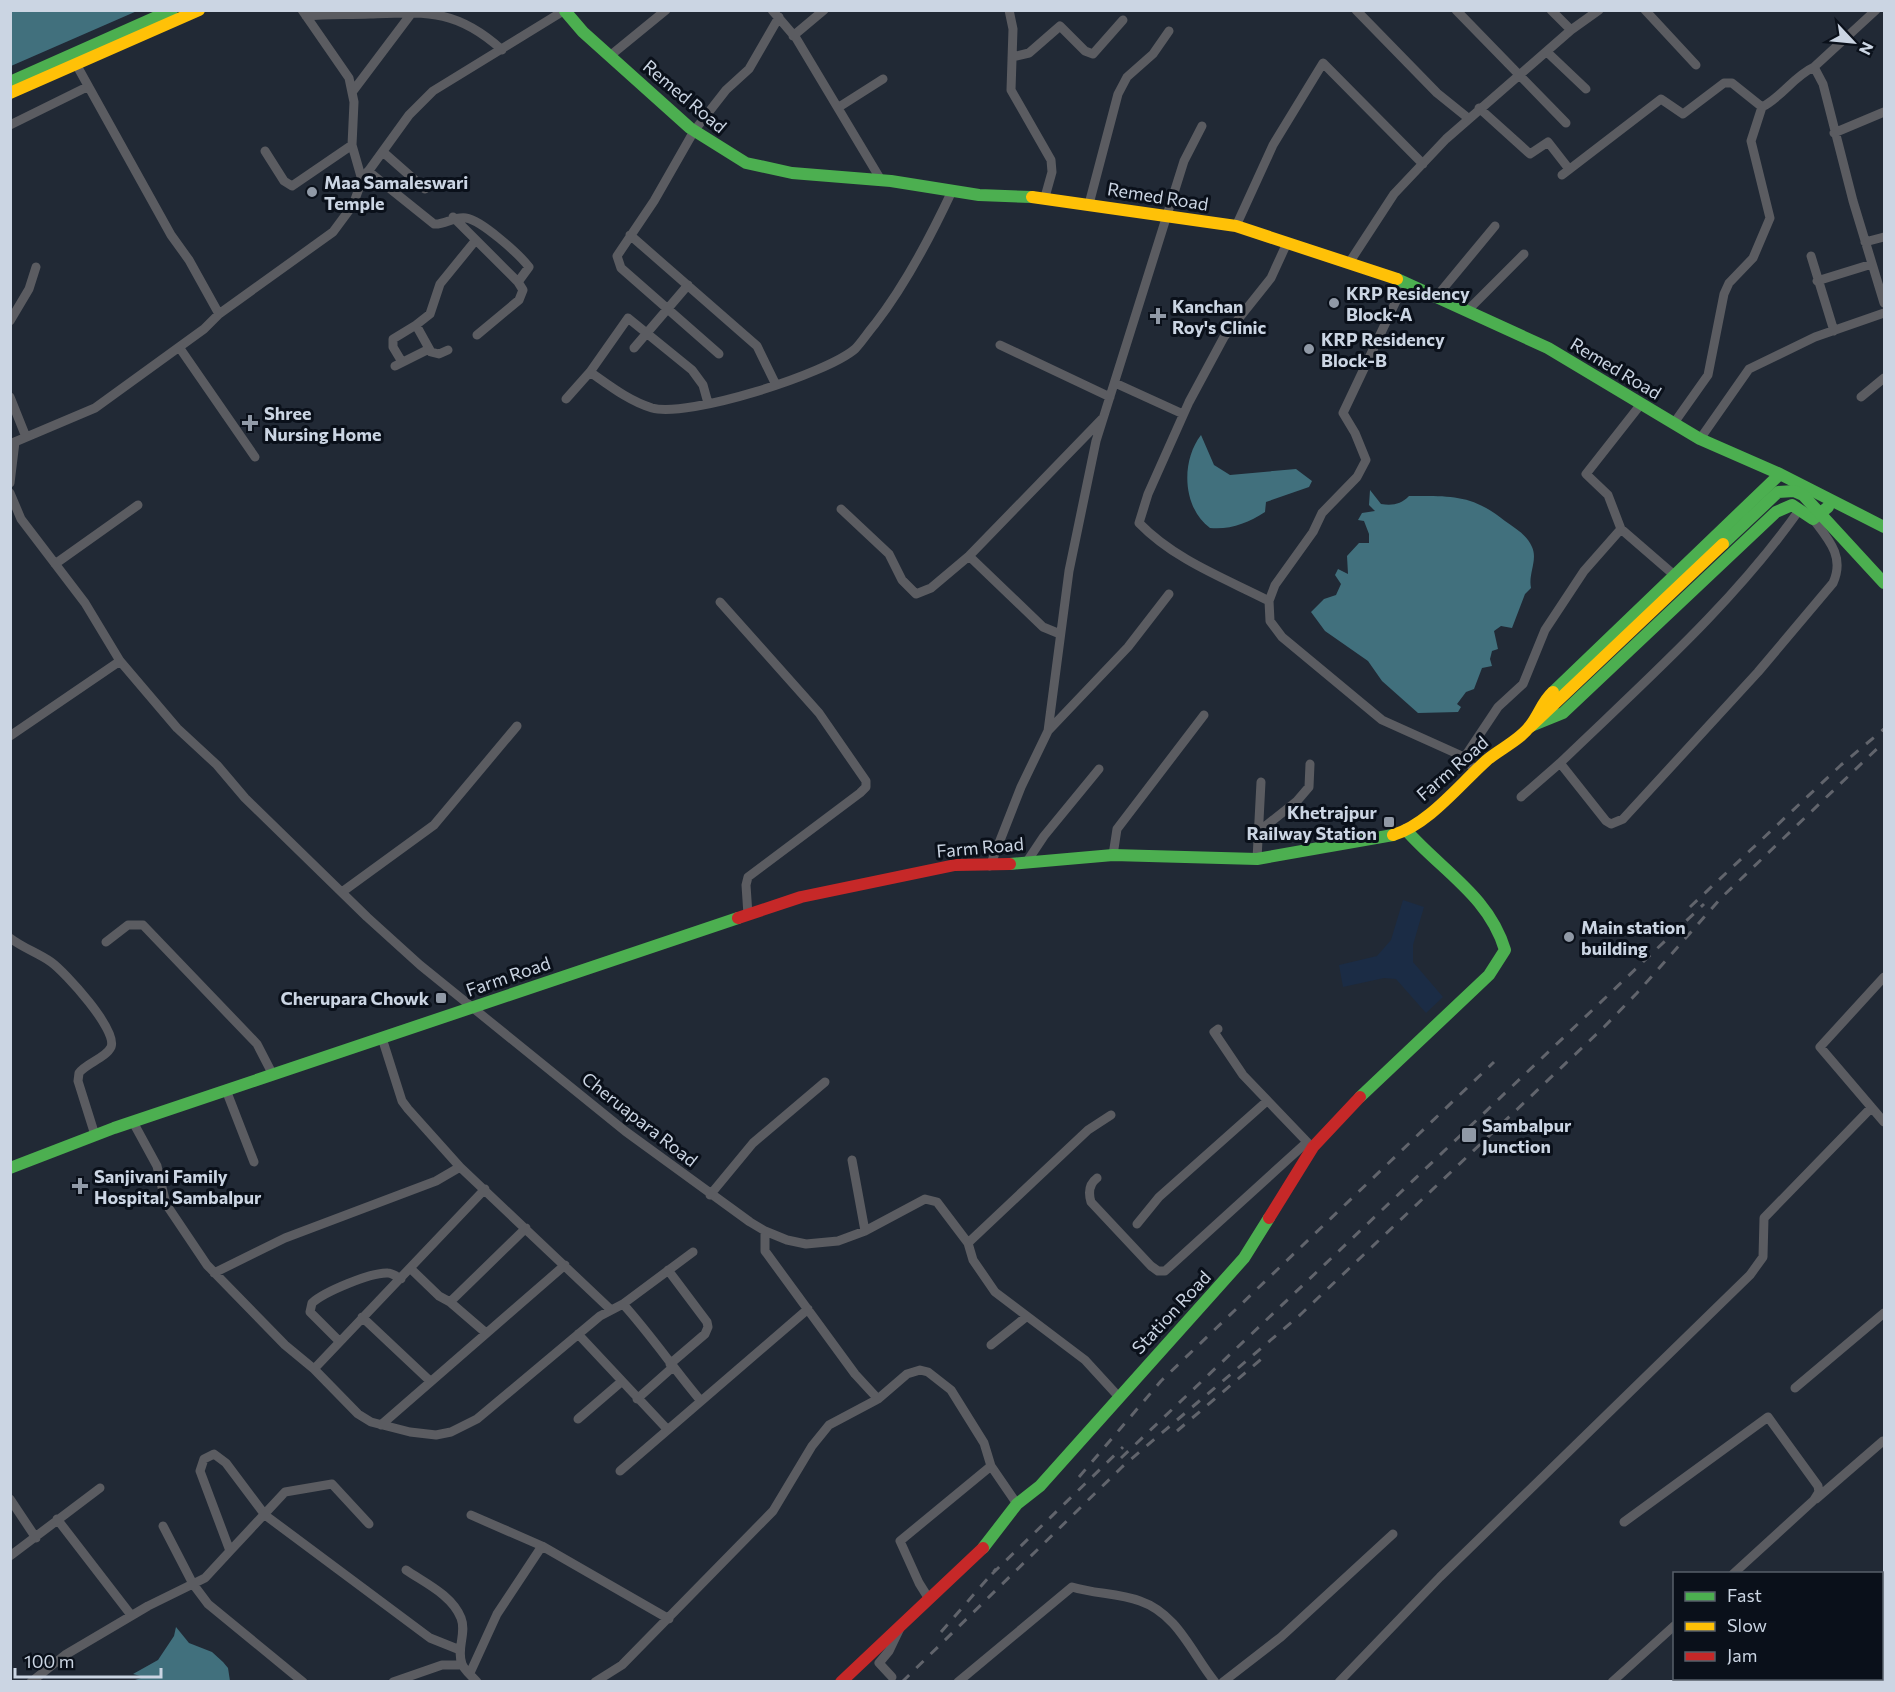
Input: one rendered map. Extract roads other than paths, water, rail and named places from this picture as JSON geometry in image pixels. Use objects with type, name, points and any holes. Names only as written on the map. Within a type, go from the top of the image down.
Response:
[{"type":"street","points":[[10,82],[172,10]]},
{"type":"street","points":[[10,93],[76,63],[160,30],[199,10]]},
{"type":"street","points":[[611,55],[666,10]]},
{"type":"street","points":[[794,36],[824,10]]},
{"type":"street","points":[[1009,10],[1013,29],[1011,90],[1051,160],[1052,172],[1045,197]]},
{"type":"street","points":[[1356,10],[1437,93],[1468,118]]},
{"type":"street","points":[[1456,10],[1566,123]]},
{"type":"street","points":[[1551,10],[1571,30]]},
{"type":"street","points":[[1349,263],[1394,194],[1422,164],[1479,108],[1571,30],[1599,10]]},
{"type":"street","points":[[1645,10],[1696,66]]},
{"type":"street","points":[[1674,423],[1708,375],[1724,294],[1729,283],[1753,258],[1770,218],[1751,141],[1762,106],[1788,89],[1805,71],[1814,67],[1876,10]]},
{"type":"street","points":[[353,91],[414,11]]},
{"type":"street","points":[[304,13],[414,11],[447,14],[472,27],[502,50]]},
{"type":"street","points":[[10,483],[13,443],[94,408],[333,232],[352,205],[368,171],[409,115],[433,91],[565,11]]},
{"type":"street","name":"Remed Road","points":[[565,11],[583,32],[694,131],[736,157],[765,168],[821,177],[881,180],[979,195],[1045,197],[1236,226],[1405,282],[1468,310],[1548,348],[1700,439],[1780,474],[1884,527]]},
{"type":"street","points":[[304,13],[349,78],[353,91],[352,146],[362,180]]},
{"type":"street","points":[[719,354],[667,311],[617,263],[617,256],[654,201],[694,131],[726,90],[748,69],[776,14],[794,36],[839,107],[881,180]]},
{"type":"street","points":[[1012,57],[1029,52],[1060,26],[1085,51],[1093,54],[1123,20]]},
{"type":"street","points":[[1089,204],[1118,94],[1127,77],[1153,54],[1169,31]]},
{"type":"street","points":[[1547,52],[1586,89]]},
{"type":"street","points":[[76,63],[87,87],[219,314]]},
{"type":"street","points":[[1236,226],[1273,145],[1323,63],[1422,164]]},
{"type":"street","points":[[1814,67],[1823,84],[1834,133],[1865,242],[1882,289],[1884,303]]},
{"type":"street","points":[[839,107],[883,79]]},
{"type":"street","points":[[1479,108],[1530,154],[1548,142],[1566,172],[1661,99],[1683,114],[1724,83],[1732,83],[1762,106]]},
{"type":"street","points":[[10,125],[87,87]]},
{"type":"street","points":[[1834,133],[1884,113]]},
{"type":"street","points":[[1048,731],[1060,634],[1082,503],[1102,418],[1184,161],[1202,126]]},
{"type":"street","points":[[265,151],[284,181],[292,186],[352,146]]},
{"type":"street","points":[[383,152],[425,189]]},
{"type":"street","points":[[368,171],[434,224],[440,224],[453,218],[475,221],[529,267],[528,272],[518,282]]},
{"type":"street","points":[[590,372],[626,397],[654,409],[674,409],[708,403],[776,385],[829,366],[856,348],[887,308],[912,269],[952,191]]},
{"type":"street","points":[[453,218],[518,282],[522,290],[519,300],[477,334]]},
{"type":"street","points":[[1437,296],[1495,226]]},
{"type":"street","points":[[630,235],[757,346],[776,385]]},
{"type":"street","points":[[1865,242],[1884,237]]},
{"type":"street","points":[[429,349],[398,364],[393,339],[417,325],[430,314],[440,284],[475,241]]},
{"type":"street","points":[[1269,601],[1201,567],[1157,541],[1139,523],[1148,494],[1183,414],[1224,337],[1271,278],[1287,243]]},
{"type":"street","points":[[1468,310],[1524,254]]},
{"type":"street","points":[[1811,256],[1834,331]]},
{"type":"street","points":[[1817,281],[1872,264]]},
{"type":"street","points":[[10,321],[29,289],[36,267]]},
{"type":"street","points":[[1405,282],[1343,413],[1355,433],[1366,460],[1357,477],[1322,513],[1313,532],[1275,585],[1269,601],[1270,621],[1282,638],[1382,720],[1464,758],[1476,771]]},
{"type":"street","points":[[634,348],[688,285]]},
{"type":"street","points":[[1700,439],[1749,369],[1834,331],[1884,314]]},
{"type":"street","points":[[566,399],[590,372],[628,318],[692,370],[703,386],[708,403]]},
{"type":"street","points":[[417,325],[429,349],[436,354],[448,350]]},
{"type":"street","points":[[1000,345],[1110,398]]},
{"type":"street","points":[[178,348],[255,457]]},
{"type":"street","points":[[1861,397],[1884,378]]},
{"type":"street","points":[[1115,383],[1183,414]]},
{"type":"street","points":[[10,397],[26,437]]},
{"type":"street","points":[[1641,404],[1586,474],[1608,495],[1621,529],[1673,574]]},
{"type":"street","points":[[840,509],[889,554],[902,580],[916,594],[937,583],[969,556],[1102,418]]},
{"type":"street","name":"Farm Road","points":[[10,1168],[95,1135],[226,1090],[801,897],[954,865],[990,866],[1028,860],[1113,855],[1257,859],[1373,839],[1406,830],[1447,799],[1476,771],[1530,727],[1544,700],[1780,474]]},
{"type":"street","points":[[1530,727],[1778,492],[1794,491],[1803,495],[1884,583]]},
{"type":"street","name":"Cheruapara Road","points":[[10,494],[12,508],[85,603],[120,661],[177,728],[342,892],[411,957],[471,1008],[513,1039],[625,1131],[710,1195],[765,1231],[806,1244],[838,1241],[865,1231],[925,1199],[937,1202],[968,1243],[973,1260],[987,1282],[1026,1317],[1085,1360],[1118,1395]]},
{"type":"street","points":[[1813,519],[1833,503]]},
{"type":"street","points":[[55,564],[138,505]]},
{"type":"street","points":[[1530,727],[1563,713],[1776,512],[1787,506],[1800,509],[1813,519],[1833,546],[1838,557],[1839,567],[1833,583],[1758,672],[1623,819],[1611,824],[1605,822],[1560,763]]},
{"type":"street","points":[[1521,797],[1698,632],[1782,536],[1800,509]]},
{"type":"street","points":[[1464,758],[1498,707],[1523,684],[1545,630],[1584,571],[1621,529]]},
{"type":"street","points":[[969,556],[1043,627],[1060,634]]},
{"type":"street","points":[[990,866],[1021,787],[1048,731],[1128,647],[1169,594]]},
{"type":"street","points":[[720,602],[819,713],[866,781],[866,787],[860,793],[748,877],[746,885],[748,915]]},
{"type":"street","points":[[10,736],[120,661]]},
{"type":"street","points":[[1113,855],[1118,829],[1123,820],[1204,715]]},
{"type":"street","points":[[342,892],[434,825],[517,726]]},
{"type":"street","points":[[1258,832],[1297,801],[1309,787],[1310,764]]},
{"type":"street","points":[[1028,860],[1044,836],[1099,769]]},
{"type":"street","points":[[1257,859],[1261,782]]},
{"type":"street","name":"Station Road","points":[[841,1682],[981,1550],[1017,1504],[1040,1486],[1118,1395],[1244,1258],[1310,1145],[1489,975],[1505,950],[1503,937],[1493,915],[1406,830]]},
{"type":"street","points":[[106,942],[128,925],[143,926],[257,1044],[273,1075]]},
{"type":"street","points":[[10,938],[52,963],[99,1014],[112,1040],[109,1050],[79,1073],[78,1081],[95,1135]]},
{"type":"street","points":[[1884,977],[1820,1047],[1884,1122]]},
{"type":"street","points":[[1097,1178],[1092,1182],[1088,1194],[1091,1202],[1151,1266],[1158,1271],[1165,1270],[1310,1145],[1237,1066],[1214,1032],[1218,1029]]},
{"type":"street","points":[[382,1038],[402,1101],[460,1167],[486,1189],[610,1309]]},
{"type":"street","points":[[710,1195],[753,1143],[825,1082]]},
{"type":"street","points":[[226,1090],[254,1162]]},
{"type":"street","points":[[1137,1224],[1159,1197],[1267,1101]]},
{"type":"street","points":[[1339,1682],[1440,1577],[1750,1275],[1763,1257],[1764,1218],[1871,1108]]},
{"type":"street","points":[[968,1243],[1088,1130],[1112,1115]]},
{"type":"street","points":[[133,1122],[157,1166],[166,1204],[214,1273],[358,1414],[381,1425],[436,1435],[451,1432],[477,1419],[610,1309],[623,1304],[693,1252]]},
{"type":"street","points":[[852,1160],[865,1231]]},
{"type":"street","points":[[214,1273],[285,1238],[436,1181],[460,1167]]},
{"type":"street","points":[[314,1369],[486,1189]]},
{"type":"street","points":[[450,1302],[526,1228]]},
{"type":"street","points":[[765,1231],[765,1251],[855,1374],[878,1399]]},
{"type":"street","points":[[381,1425],[565,1265]]},
{"type":"street","points":[[411,1269],[439,1296],[450,1302],[486,1333]]},
{"type":"street","points":[[637,1399],[705,1334],[708,1327],[668,1270]]},
{"type":"street","points":[[339,1341],[310,1312],[312,1303],[335,1290],[375,1274],[390,1273],[400,1279]]},
{"type":"street","points":[[623,1304],[654,1338],[672,1366],[701,1401]]},
{"type":"street","points":[[620,1471],[808,1309]]},
{"type":"street","points":[[1795,1388],[1884,1313]]},
{"type":"street","points":[[362,1317],[430,1381]]},
{"type":"street","points":[[991,1345],[1026,1317]]},
{"type":"street","points":[[578,1334],[667,1429]]},
{"type":"street","points":[[595,1682],[622,1665],[773,1511],[812,1446],[829,1425],[878,1399],[907,1374],[920,1370],[928,1372],[951,1390],[984,1443],[991,1466],[1017,1504]]},
{"type":"street","points":[[578,1419],[621,1382]]},
{"type":"street","points":[[1624,1522],[1768,1417],[1818,1486],[1819,1492],[1814,1500]]},
{"type":"street","points":[[1735,1572],[1883,1441]]},
{"type":"street","points":[[230,1551],[200,1471],[204,1459],[214,1455],[220,1457],[265,1515],[430,1638],[460,1650]]},
{"type":"street","points":[[929,1599],[900,1540],[991,1466]]},
{"type":"street","points":[[31,1682],[65,1655],[165,1595],[205,1578],[285,1492],[328,1483],[336,1486],[369,1524]]},
{"type":"street","points":[[10,1556],[100,1488]]},
{"type":"street","points":[[10,1499],[36,1538]]},
{"type":"street","points":[[471,1515],[542,1546],[669,1619]]},
{"type":"street","points":[[57,1519],[131,1616]]},
{"type":"street","points":[[163,1526],[193,1584],[221,1616],[303,1682]]},
{"type":"street","points":[[1223,1682],[1281,1637],[1393,1534]]},
{"type":"street","points":[[470,1673],[497,1614],[542,1546]]},
{"type":"street","points":[[406,1570],[443,1594],[453,1605],[461,1618],[462,1665],[477,1682]]},
{"type":"street","points":[[958,1682],[1072,1587],[1090,1593],[1113,1594],[1141,1601],[1160,1610],[1186,1639],[1215,1682]]},
{"type":"street","points":[[892,1677],[879,1663],[889,1651],[901,1626]]},
{"type":"street","points":[[1612,1682],[1673,1627]]},
{"type":"street","points":[[393,1682],[442,1665],[462,1665]]},
{"type":"street","points":[[1871,1682],[1876,1680]]},
{"type":"railway","points":[[1690,907],[1841,765],[1884,729]]},
{"type":"railway","points":[[902,1682],[1122,1467],[1300,1315],[1604,1027],[1721,898],[1884,742]]},
{"type":"railway","points":[[1121,1458],[1704,904]]},
{"type":"railway","points":[[1079,1477],[1161,1381],[1494,1062]]},
{"type":"railway","points":[[1177,1431],[1266,1355]]},
{"type":"railway","points":[[992,1574],[1123,1447]]},
{"type":"railway","points":[[941,1632],[996,1569]]},
{"type":"place","name":"Maa Samaleswari Temple","points":[[312,192]]},
{"type":"place","name":"KRP Residency Block-A","points":[[1334,303]]},
{"type":"place","name":"Kanchan Roy's Clinic","points":[[1158,316]]},
{"type":"place","name":"KRP Residency Block-B","points":[[1309,349]]},
{"type":"place","name":"Shree Nursing Home","points":[[250,423]]},
{"type":"place","name":"Khetrajpur Railway Station","points":[[1389,822]]},
{"type":"place","name":"Main station building","points":[[1569,937]]},
{"type":"place","name":"Cherupara Chowk","points":[[441,998]]},
{"type":"place","name":"Sambalpur Junction","points":[[1469,1135]]},
{"type":"place","name":"Sanjivani Family Hospital, Sambalpur","points":[[80,1186]]}]
